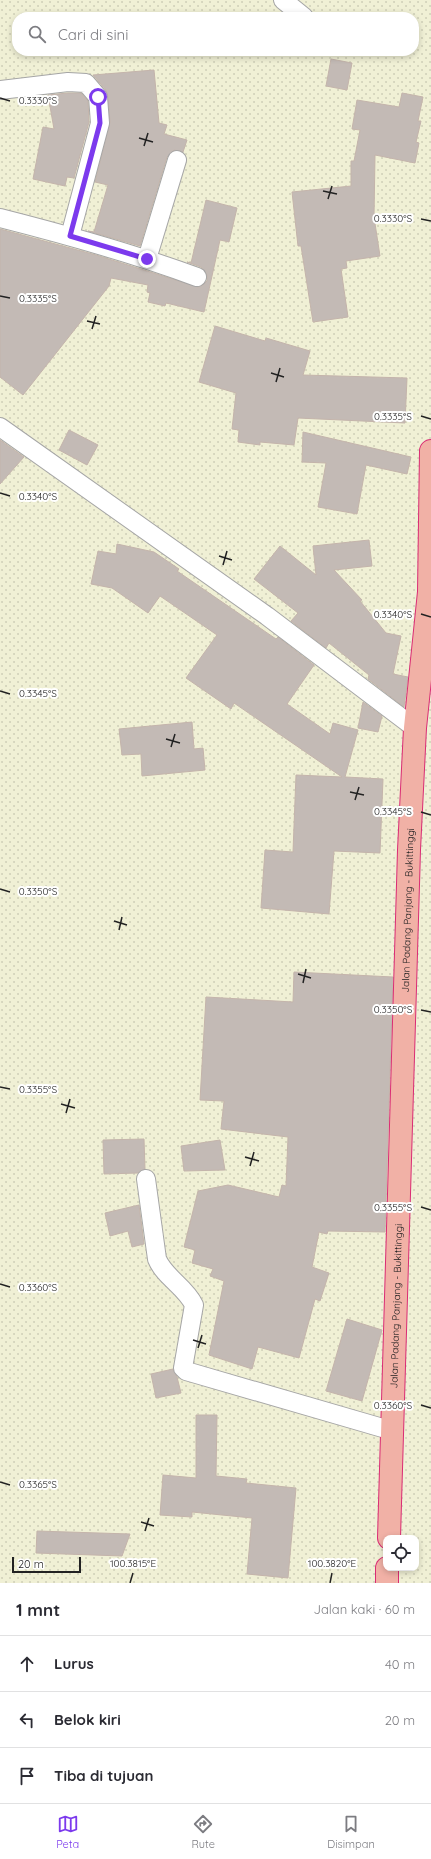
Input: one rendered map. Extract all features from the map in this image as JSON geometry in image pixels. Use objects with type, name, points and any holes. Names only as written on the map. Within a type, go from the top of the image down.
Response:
[{"type":"highway","name":"Jalan Padang Panjang - Bukittinggi","points":[[389,1535],[409,850],[415,728],[429,592],[431,452]]},
{"type":"highway","points":[[387,1571],[387,1583]]},
{"type":"street","points":[[283,0],[298,12]]},
{"type":"street","points":[[0,90],[68,82],[86,83],[98,97],[100,123],[70,236]]},
{"type":"street","points":[[147,259],[177,160]]},
{"type":"street","points":[[0,218],[70,236],[147,259],[197,277]]},
{"type":"street","points":[[0,427],[267,616],[415,728]]},
{"type":"street","points":[[146,1179],[157,1259],[161,1268],[187,1293],[194,1305],[183,1368],[186,1371],[393,1431]]},
{"type":"green space","points":[[0,0],[431,0],[431,1583],[0,1583]]},
{"type":"building","points":[[331,59],[352,63],[347,90],[326,86]]},
{"type":"building","points":[[154,70],[159,123],[167,125],[164,134],[187,140],[183,152],[174,150],[167,157],[140,246],[88,231],[94,232],[108,185],[95,182],[110,122],[108,96],[106,90],[93,75]]},
{"type":"building","points":[[81,93],[88,101],[89,122],[74,178],[67,177],[65,186],[33,179],[43,127],[54,129],[48,95]]},
{"type":"building","points":[[402,93],[423,97],[418,121],[421,121],[416,142],[419,143],[415,163],[375,155],[374,217],[380,256],[346,261],[347,268],[341,269],[348,317],[313,322],[301,246],[298,246],[292,192],[351,186],[351,161],[354,161],[360,130],[352,129],[357,100],[399,107]]},
{"type":"building","points":[[206,200],[237,208],[229,242],[220,240],[204,312],[166,303],[165,306],[148,302],[150,293],[147,292],[148,285],[111,278],[109,286],[23,395],[0,377],[0,229],[96,255],[198,287],[207,281],[207,275],[201,267],[187,262],[191,263]]},
{"type":"building","points":[[215,326],[265,341],[266,338],[310,351],[303,375],[407,378],[405,423],[298,418],[294,445],[260,442],[260,445],[238,442],[239,430],[232,429],[236,393],[199,382]]},
{"type":"building","points":[[69,430],[98,445],[87,465],[59,450]]},
{"type":"building","points":[[303,432],[411,457],[407,474],[366,465],[357,514],[318,507],[326,463],[302,462]]},
{"type":"building","points":[[0,440],[24,457],[0,484]]},
{"type":"building","points":[[369,540],[372,566],[334,570],[362,600],[360,601],[386,633],[401,636],[393,674],[408,677],[404,707],[368,679],[369,675],[329,643],[326,648],[291,621],[298,613],[254,579],[280,546],[316,575],[313,546]]},
{"type":"building","points":[[117,544],[154,552],[179,569],[177,571],[276,639],[278,637],[314,665],[287,704],[330,734],[333,723],[358,730],[345,777],[383,779],[380,853],[334,851],[329,914],[261,908],[265,850],[293,852],[296,775],[342,777],[234,703],[231,709],[186,678],[217,635],[160,596],[148,613],[112,588],[91,584],[98,551],[116,554]]},
{"type":"building","points":[[363,702],[382,716],[378,732],[358,728]]},
{"type":"building","points":[[192,722],[194,749],[203,748],[205,770],[142,776],[141,754],[122,755],[119,729]]},
{"type":"building","points":[[294,972],[393,977],[385,1232],[328,1231],[327,1234],[319,1232],[312,1267],[329,1273],[320,1301],[315,1299],[299,1358],[258,1347],[252,1369],[209,1355],[224,1281],[210,1276],[213,1269],[192,1263],[195,1250],[184,1247],[198,1191],[228,1185],[279,1197],[282,1185],[286,1186],[288,1137],[221,1129],[224,1101],[200,1100],[206,997],[293,1002]]},
{"type":"building","points":[[144,1139],[145,1169],[138,1173],[104,1174],[103,1140]]},
{"type":"building","points":[[220,1140],[225,1170],[184,1171],[181,1146]]},
{"type":"building","points":[[139,1205],[144,1244],[132,1247],[128,1231],[110,1236],[105,1213]]},
{"type":"building","points":[[347,1319],[382,1330],[362,1401],[326,1391]]},
{"type":"building","points":[[173,1369],[177,1377],[181,1393],[156,1398],[151,1374]]},
{"type":"building","points":[[196,1415],[217,1415],[216,1476],[247,1479],[246,1483],[296,1488],[288,1578],[247,1574],[252,1518],[192,1512],[192,1517],[160,1515],[163,1475],[196,1478]]},
{"type":"building","points":[[37,1531],[130,1534],[122,1556],[36,1553]]},
{"type":"route","points":[[98,97],[100,123],[70,236],[147,259]]}]
